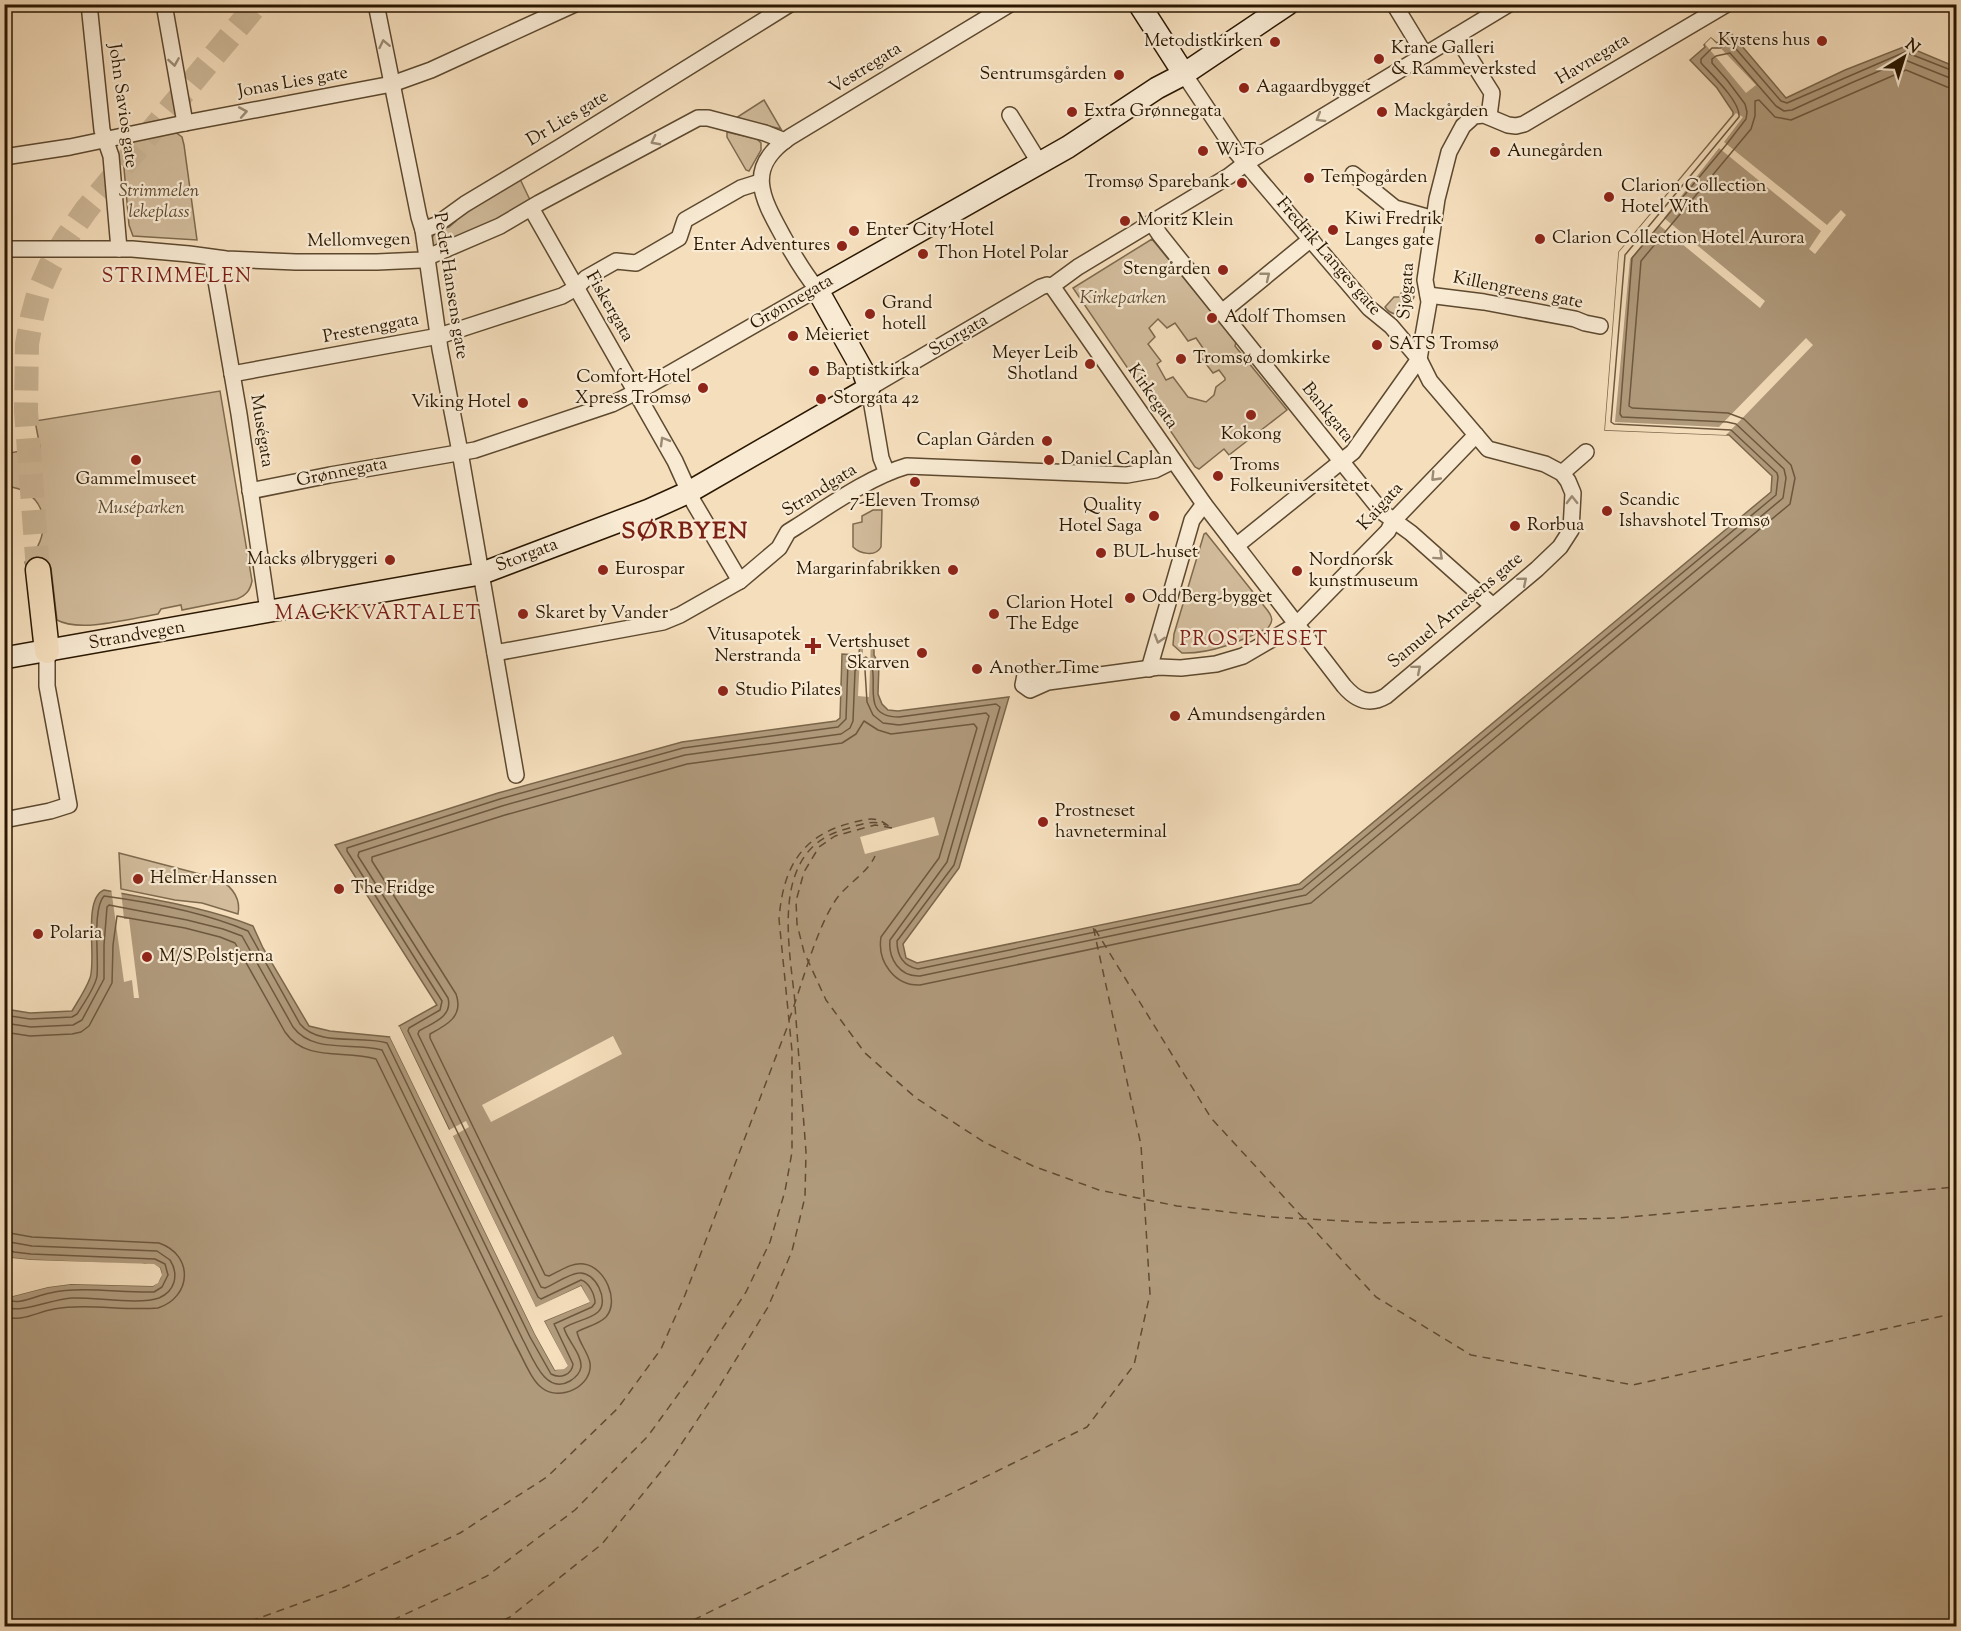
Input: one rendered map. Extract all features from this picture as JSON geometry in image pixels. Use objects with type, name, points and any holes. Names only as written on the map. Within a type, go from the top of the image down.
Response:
[{"type":"main road","points":[[38,570],[47,651]]},
{"type":"street","name":"John Savios gate","points":[[89,4],[102,130],[111,156],[119,249]]},
{"type":"street","points":[[164,4],[185,123]]},
{"type":"street","name":"Peder Hansens gate","points":[[376,4],[423,230],[440,349],[495,653]]},
{"type":"street","name":"Jonas Lies gate","points":[[4,157],[107,140],[392,84],[431,70],[575,4]]},
{"type":"street","name":"Dr Lies gate","points":[[423,230],[436,225],[465,204],[568,143],[790,4]]},
{"type":"street","name":"Vestregata","points":[[760,182],[767,161],[784,141],[1010,4]]},
{"type":"street","name":"Fredrik Langes gate","points":[[1139,4],[1228,141],[1370,308],[1391,327],[1419,359],[1430,381],[1488,449],[1538,461],[1562,473]]},
{"type":"street","name":"Grønnegata","points":[[250,491],[475,450],[612,404],[1086,135],[1167,83],[1184,75],[1288,4]]},
{"type":"street","points":[[1394,4],[1425,55]]},
{"type":"street","name":"Storgata","points":[[268,611],[480,574],[649,510],[689,492],[1041,287],[1052,286],[1067,274],[1229,176],[1246,163],[1509,4]]},
{"type":"street","name":"Havnegata","points":[[1489,116],[1516,126],[1534,119],[1727,4]]},
{"type":"street","points":[[1456,36],[1492,93],[1489,116]]},
{"type":"street","points":[[1010,115],[1039,162]]},
{"type":"street","name":"Sjøgata","points":[[1236,546],[1353,452],[1419,359],[1428,295],[1425,280],[1434,219],[1449,153],[1468,120],[1474,116],[1489,116]]},
{"type":"street","name":"Mellomvegen","points":[[4,249],[119,249],[212,258],[368,262],[426,258],[484,234],[698,118],[708,118],[765,133],[784,141]]},
{"type":"street","points":[[1353,174],[1395,208],[1434,219]]},
{"type":"street","points":[[760,182],[762,197],[770,212],[803,272],[817,289],[863,370],[869,388],[881,458],[887,473]]},
{"type":"street","name":"Prestenggata","points":[[232,374],[439,336],[562,296],[576,288],[586,278],[616,261],[636,263],[678,238],[685,220],[741,188],[760,182]]},
{"type":"street","name":"Fiskergata","points":[[531,208],[675,461],[689,492],[740,581]]},
{"type":"street","name":"Bankgata","points":[[1152,223],[1382,512],[1432,550],[1493,606]]},
{"type":"street","points":[[1222,312],[1311,239]]},
{"type":"street","name":"Muségata","points":[[212,258],[268,611]]},
{"type":"street","name":"Kirkegata","points":[[1052,286],[1204,504],[1296,625],[1355,697]]},
{"type":"street","name":"Killengreens gate","points":[[1428,295],[1484,302],[1600,326]]},
{"type":"street","name":"Kaigata","points":[[1048,682],[1159,667],[1181,668],[1234,659],[1258,649],[1296,625],[1388,531],[1392,521],[1476,435]]},
{"type":"street","points":[[1562,473],[1586,452]]},
{"type":"street","name":"Strandgata","points":[[495,653],[663,622],[680,615],[740,581],[779,548],[788,532],[887,473],[907,466],[1126,475],[1155,470],[1173,460]]},
{"type":"street","name":"Samuel Arnesens gate","points":[[1355,697],[1364,701],[1375,701],[1386,696],[1558,550],[1570,530],[1573,493],[1572,487],[1562,473]]},
{"type":"street","points":[[1149,669],[1192,520],[1204,504]]},
{"type":"street","name":"Strandvegen","points":[[4,658],[268,611]]},
{"type":"street","points":[[4,820],[69,805],[47,686],[47,651]]},
{"type":"street","points":[[495,653],[516,775]]},
{"type":"green space","points":[[764,100],[781,129],[736,118]]},
{"type":"green space","name":"Strimmelen lekeplass","points":[[175,132],[182,137],[184,145],[197,240],[133,236],[129,225],[123,157],[134,141]]},
{"type":"green space","points":[[727,132],[757,139],[761,143],[761,150],[749,171],[746,170],[727,137]]},
{"type":"green space","points":[[520,179],[530,200],[490,225],[433,247],[430,242],[436,230],[449,227],[456,221],[455,216]]},
{"type":"green space","name":"Kirkeparken","points":[[1152,239],[1236,342],[1235,346],[1287,410],[1229,455],[1224,449],[1199,469],[1195,467],[1073,288]],"holes":[[[1158,319],[1167,328],[1175,323],[1188,341],[1196,338],[1205,351],[1200,356],[1213,373],[1219,370],[1225,378],[1216,387],[1214,395],[1206,402],[1188,397],[1173,377],[1166,380],[1157,364],[1161,361],[1148,344],[1155,337],[1149,328]]]},
{"type":"green space","points":[[1412,290],[1414,297],[1407,310],[1395,314],[1385,307],[1394,297],[1400,297],[1401,293]]},
{"type":"green space","name":"Muséparken","points":[[220,391],[252,581],[249,590],[237,599],[182,610],[181,605],[161,609],[158,614],[107,623],[79,625],[57,620],[51,568],[27,570],[25,562],[38,546],[43,517],[35,500],[24,491],[5,486],[5,454],[40,447],[35,421]]},
{"type":"green space","points":[[873,510],[882,510],[881,547],[876,552],[864,553],[853,547],[853,524],[862,522],[862,516]]},
{"type":"green space","points":[[1206,533],[1268,611],[1272,621],[1268,628],[1226,646],[1182,653],[1173,645],[1174,634]]},
{"type":"green space","points":[[119,853],[219,879],[237,898],[238,914],[202,903],[121,889]]},
{"type":"water","points":[[1730,32],[1786,98],[1845,70],[1906,46],[1956,67],[1956,1626],[5,1626],[4,1290],[13,1296],[71,1284],[153,1286],[161,1276],[160,1268],[145,1264],[31,1260],[11,1258],[5,1253],[5,1009],[30,1013],[72,1011],[84,991],[92,969],[91,930],[97,896],[104,890],[198,909],[253,926],[263,948],[309,1026],[330,1031],[390,1037],[535,1334],[555,1370],[567,1366],[544,1321],[589,1302],[581,1286],[536,1308],[399,1026],[437,1005],[335,845],[498,793],[682,742],[836,721],[840,718],[842,654],[859,655],[860,639],[874,639],[874,655],[879,664],[878,694],[882,704],[888,710],[898,711],[1009,697],[959,868],[903,944],[906,958],[917,963],[1299,884],[1771,492],[1772,476],[1729,435],[1605,430],[1619,252],[1733,115],[1717,88],[1690,60],[1705,47],[1704,45],[1711,38],[1717,43]]},
{"type":"pier","points":[[1711,38],[1756,85],[1746,93],[1705,44]]},
{"type":"pier","points":[[1736,113],[1743,117],[1724,142],[1827,225],[1841,210],[1846,215],[1815,254],[1809,249],[1821,231],[1719,148],[1664,218],[1765,301],[1760,308],[1659,225],[1630,259],[1615,422],[1719,427],[1806,338],[1813,345],[1726,435],[1605,430],[1619,252]]},
{"type":"pier","points":[[863,639],[871,639],[869,697],[858,696]]},
{"type":"pier","points":[[934,817],[939,835],[865,854],[860,837]]},
{"type":"pier","points":[[111,888],[121,890],[124,919],[129,919],[139,998],[134,998],[132,980],[124,982]]},
{"type":"pier","points":[[399,1026],[449,1130],[466,1121],[469,1127],[453,1136],[536,1307],[581,1286],[590,1302],[544,1321],[568,1366],[564,1369],[555,1370],[535,1334],[390,1037],[392,1034],[557,1367],[564,1365],[541,1319],[586,1300],[580,1290],[537,1311],[534,1309],[397,1029]]},
{"type":"pier","points":[[613,1036],[622,1054],[491,1122],[482,1105]]},
{"type":"pier","points":[[5,1253],[11,1258],[31,1260],[154,1264],[160,1268],[162,1275],[158,1283],[153,1286],[71,1284],[13,1296],[8,1294],[4,1287],[14,1293],[47,1284],[71,1281],[152,1283],[158,1277],[158,1272],[156,1269],[146,1267],[11,1261],[4,1256]]},
{"type":"ferry route","points":[[380,1626],[487,1576],[575,1510],[648,1436],[693,1374],[746,1292],[770,1242],[785,1191],[792,1152],[792,1051],[779,919],[785,885],[797,857],[819,836],[833,829],[867,819],[876,819],[890,827]]},
{"type":"ferry route","points":[[795,1002],[788,927],[789,901],[794,877],[805,856],[821,840],[861,824],[886,825]]},
{"type":"ferry route","points":[[892,828],[875,825],[835,836],[819,847],[804,872],[796,901],[797,924],[804,952],[826,1000],[865,1053],[916,1098],[984,1142],[1033,1166],[1099,1190],[1177,1206],[1270,1217],[1380,1223],[1619,1218],[1956,1187]]},
{"type":"ferry route","points":[[789,1020],[815,943],[828,914],[835,901],[867,868],[875,856]]},
{"type":"ferry route","points":[[681,1626],[1087,1427],[1134,1365],[1150,1294],[1141,1145],[1093,926],[1211,1118],[1376,1297],[1471,1355],[1633,1385],[1956,1313]]},
{"type":"ferry route","points":[[491,1626],[510,1617],[602,1544],[672,1458],[768,1307],[792,1251],[805,1197],[806,1152],[795,1006]]},
{"type":"ferry route","points":[[237,1626],[345,1587],[460,1533],[547,1477],[618,1408],[661,1349],[685,1295],[788,1025]]},
{"type":"tunnel","points":[[38,570],[26,411],[27,344],[39,291],[65,240],[86,210],[257,4]]},
{"type":"place","name":"Kystens hus","points":[[1822,41]]},
{"type":"place","name":"Metodistkirken","points":[[1275,42]]},
{"type":"place","name":"Krane Galleri & Rammeverksted","points":[[1379,59]]},
{"type":"place","name":"Sentrumsgården","points":[[1119,75]]},
{"type":"place","name":"Aagaardbygget","points":[[1244,88]]},
{"type":"place","name":"Extra Grønnegata","points":[[1072,112]]},
{"type":"place","name":"Mackgården","points":[[1382,112]]},
{"type":"place","name":"Wi-To","points":[[1203,151]]},
{"type":"place","name":"Aunegården","points":[[1495,152]]},
{"type":"place","name":"Tempogården","points":[[1309,178]]},
{"type":"place","name":"Tromsø Sparebank","points":[[1242,183]]},
{"type":"place","name":"Clarion Collection Hotel With","points":[[1609,197]]},
{"type":"place","name":"Moritz Klein","points":[[1125,221]]},
{"type":"place","name":"Kiwi Fredrik Langes gate","points":[[1333,230]]},
{"type":"place","name":"Enter City Hotel","points":[[854,231]]},
{"type":"place","name":"Clarion Collection Hotel Aurora","points":[[1540,239]]},
{"type":"place","name":"Enter Adventures","points":[[842,246]]},
{"type":"place","name":"Thon Hotel Polar","points":[[923,254]]},
{"type":"place","name":"Stengården","points":[[1223,270]]},
{"type":"place","name":"Grand hotell","points":[[870,314]]},
{"type":"place","name":"Adolf Thomsen","points":[[1212,318]]},
{"type":"place","name":"Meieriet","points":[[793,336]]},
{"type":"place","name":"SATS Tromsø","points":[[1377,345]]},
{"type":"place","name":"Tromsø domkirke","points":[[1181,359]]},
{"type":"place","name":"Meyer Leib Shotland","points":[[1090,364]]},
{"type":"place","name":"Baptistkirka","points":[[814,371]]},
{"type":"place","name":"Comfort Hotel Xpress Tromsø","points":[[703,388]]},
{"type":"place","name":"Storgata 42","points":[[821,399]]},
{"type":"place","name":"Viking Hotel","points":[[523,403]]},
{"type":"place","name":"Kokong","points":[[1251,415]]},
{"type":"place","name":"Caplan Gården","points":[[1047,441]]},
{"type":"place","name":"Gammelmuseet","points":[[136,460]]},
{"type":"place","name":"Daniel Caplan","points":[[1049,460]]},
{"type":"place","name":"Troms Folkeuniversitetet","points":[[1218,476]]},
{"type":"place","name":"7-Eleven Tromsø","points":[[915,482]]},
{"type":"place","name":"Scandic Ishavshotel Tromsø","points":[[1607,511]]},
{"type":"place","name":"Quality Hotel Saga","points":[[1154,516]]},
{"type":"place","name":"Rorbua","points":[[1515,526]]},
{"type":"place","name":"BUL-huset","points":[[1101,553]]},
{"type":"place","name":"Macks ølbryggeri","points":[[390,560]]},
{"type":"place","name":"Eurospar","points":[[603,570]]},
{"type":"place","name":"Margarinfabrikken","points":[[953,570]]},
{"type":"place","name":"Nordnorsk kunstmuseum","points":[[1297,571]]},
{"type":"place","name":"Odd Berg-bygget","points":[[1130,598]]},
{"type":"place","name":"Skaret by Vander","points":[[523,614]]},
{"type":"place","name":"Clarion Hotel The Edge","points":[[994,614]]},
{"type":"place","name":"Vitusapotek Nerstranda","points":[[813,646]]},
{"type":"place","name":"Vertshuset Skarven","points":[[922,653]]},
{"type":"place","name":"Another Time","points":[[977,669]]},
{"type":"place","name":"Studio Pilates","points":[[723,691]]},
{"type":"place","name":"Amundsengården","points":[[1175,716]]},
{"type":"place","name":"Prostneset havneterminal","points":[[1043,822]]},
{"type":"place","name":"Helmer Hanssen","points":[[138,879]]},
{"type":"place","name":"The Fridge","points":[[339,889]]},
{"type":"place","name":"Polaria","points":[[38,934]]},
{"type":"place","name":"M/S Polstjerna","points":[[147,957]]},
{"type":"district","name":"STRIMMELEN","points":[[177,277]]},
{"type":"district","name":"SØRBYEN","points":[[685,532]]},
{"type":"district","name":"MACKKVARTALET","points":[[378,614]]},
{"type":"district","name":"PROSTNESET","points":[[1254,640]]}]
